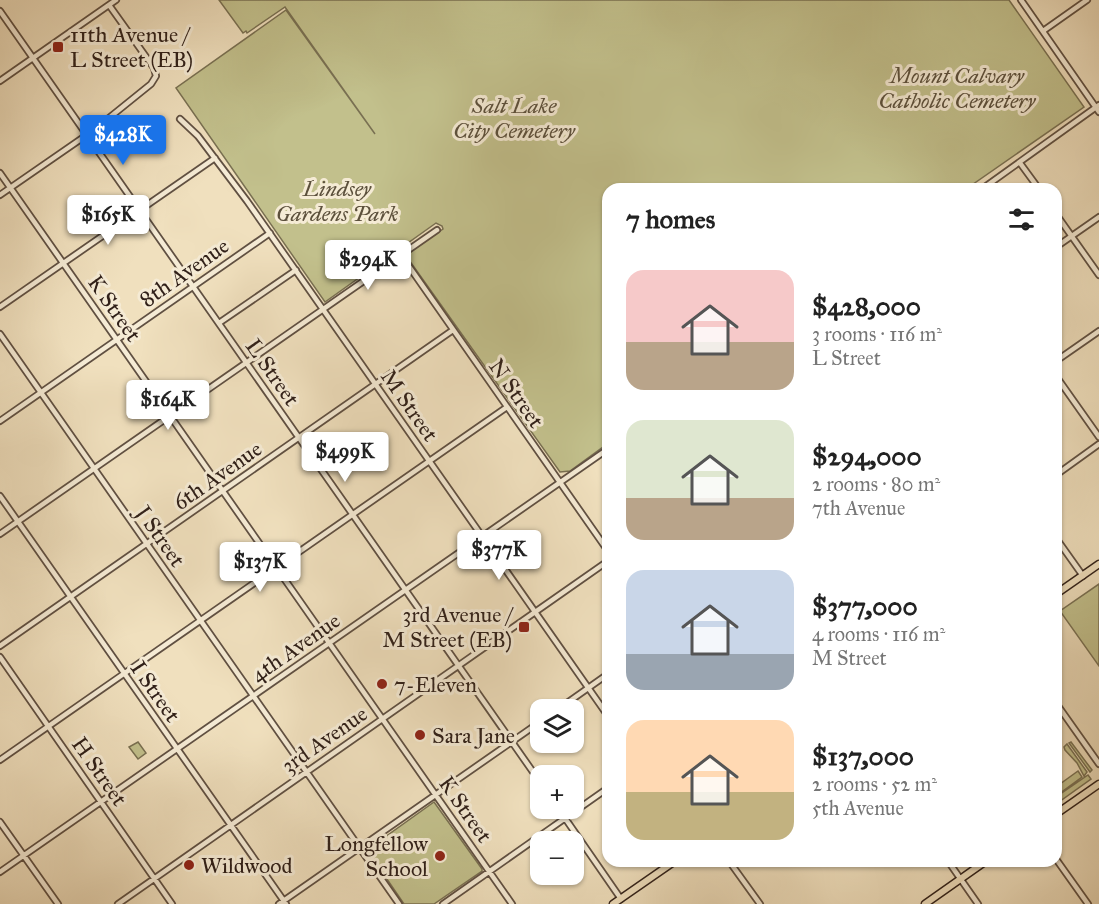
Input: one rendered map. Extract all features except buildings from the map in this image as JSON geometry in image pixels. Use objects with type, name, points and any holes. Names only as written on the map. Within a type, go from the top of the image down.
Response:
[{"type":"main road","points":[[1062,590],[1099,564]]},
{"type":"main road","points":[[1062,810],[1099,784]]},
{"type":"main road","points":[[613,904],[666,867]]},
{"type":"main road","points":[[925,904],[977,867]]},
{"type":"street","points":[[0,81],[116,0]]},
{"type":"street","points":[[990,183],[1098,108],[1021,0]]},
{"type":"street","points":[[1043,31],[1087,0]]},
{"type":"street","points":[[0,195],[87,135],[151,84],[156,76],[154,68],[109,5]]},
{"type":"street","name":"L Street","points":[[0,11],[530,768]]},
{"type":"street","name":"M Street","points":[[180,119],[198,136],[215,158],[296,270],[602,708]]},
{"type":"street","points":[[0,308],[215,158]]},
{"type":"street","points":[[1020,162],[1035,183]]},
{"type":"street","name":"K Street","points":[[0,172],[512,904]]},
{"type":"street","points":[[1062,244],[1099,218]]},
{"type":"street","points":[[1062,222],[1099,275]]},
{"type":"street","points":[[0,534],[437,230]]},
{"type":"street","name":"8th Avenue","points":[[0,421],[270,234]]},
{"type":"street","name":"N Street","points":[[401,255],[602,542]]},
{"type":"street","points":[[219,323],[296,270]]},
{"type":"street","name":"6th Avenue","points":[[0,646],[453,330]]},
{"type":"street","points":[[1062,357],[1099,331]]},
{"type":"street","name":"J Street","points":[[0,334],[399,904]]},
{"type":"street","points":[[1062,385],[1099,438]]},
{"type":"street","points":[[0,760],[507,407]]},
{"type":"street","points":[[1062,471],[1099,444]]},
{"type":"street","name":"4th Avenue","points":[[0,872],[602,453]]},
{"type":"street","name":"I Street","points":[[0,496],[283,903]]},
{"type":"street","points":[[1062,546],[1083,576]]},
{"type":"street","name":"3rd Avenue","points":[[118,904],[602,565]]},
{"type":"street","name":"H Street","points":[[0,657],[172,904]]},
{"type":"street","points":[[572,699],[602,678]]},
{"type":"street","points":[[1062,712],[1099,764]]},
{"type":"street","points":[[283,903],[530,729]]},
{"type":"street","points":[[584,805],[602,792]]},
{"type":"street","points":[[442,904],[565,819],[621,898]]},
{"type":"street","points":[[0,822],[58,904]]},
{"type":"street","points":[[733,867],[760,904]]},
{"type":"street","points":[[952,867],[978,904]]},
{"type":"street","points":[[1062,867],[1088,904]]},
{"type":"green space","name":"Salt Lake City Cemetery","points":[[219,0],[1009,0],[1084,107],[975,183],[602,183],[602,448],[570,471],[560,472],[409,260],[409,253],[443,229],[442,226],[436,223],[325,302],[176,88],[286,10],[375,134],[285,7],[247,33],[246,31],[243,33]]},
{"type":"green space","points":[[1099,584],[1099,666],[1062,614],[1062,610]]},
{"type":"green space","points":[[138,742],[146,753],[138,759],[129,747]]},
{"type":"green space","points":[[1071,742],[1092,770],[1090,772],[1069,743]]},
{"type":"green space","points":[[1067,744],[1087,772],[1084,776],[1077,763],[1065,750],[1064,747]]},
{"type":"green space","points":[[1078,771],[1082,777],[1062,792],[1062,783]]},
{"type":"green space","points":[[1088,775],[1091,779],[1062,800],[1062,793]]},
{"type":"green space","points":[[434,802],[482,871],[434,904],[404,904],[367,850]]},
{"type":"place","name":"11th Avenue / L Street (EB)","points":[[58,47]]},
{"type":"place","name":"3rd Avenue / M Street (EB)","points":[[524,627]]},
{"type":"place","name":"7-Eleven","points":[[382,684]]},
{"type":"place","name":"Sara Jane","points":[[420,735]]},
{"type":"place","name":"Longfellow School","points":[[440,856]]},
{"type":"place","name":"Wildwood","points":[[189,865]]},
{"type":"park label","name":"Mount Calvary Catholic Cemetery","points":[[957,88]]},
{"type":"park label","name":"Lindsey Gardens Park","points":[[337,200]]}]
